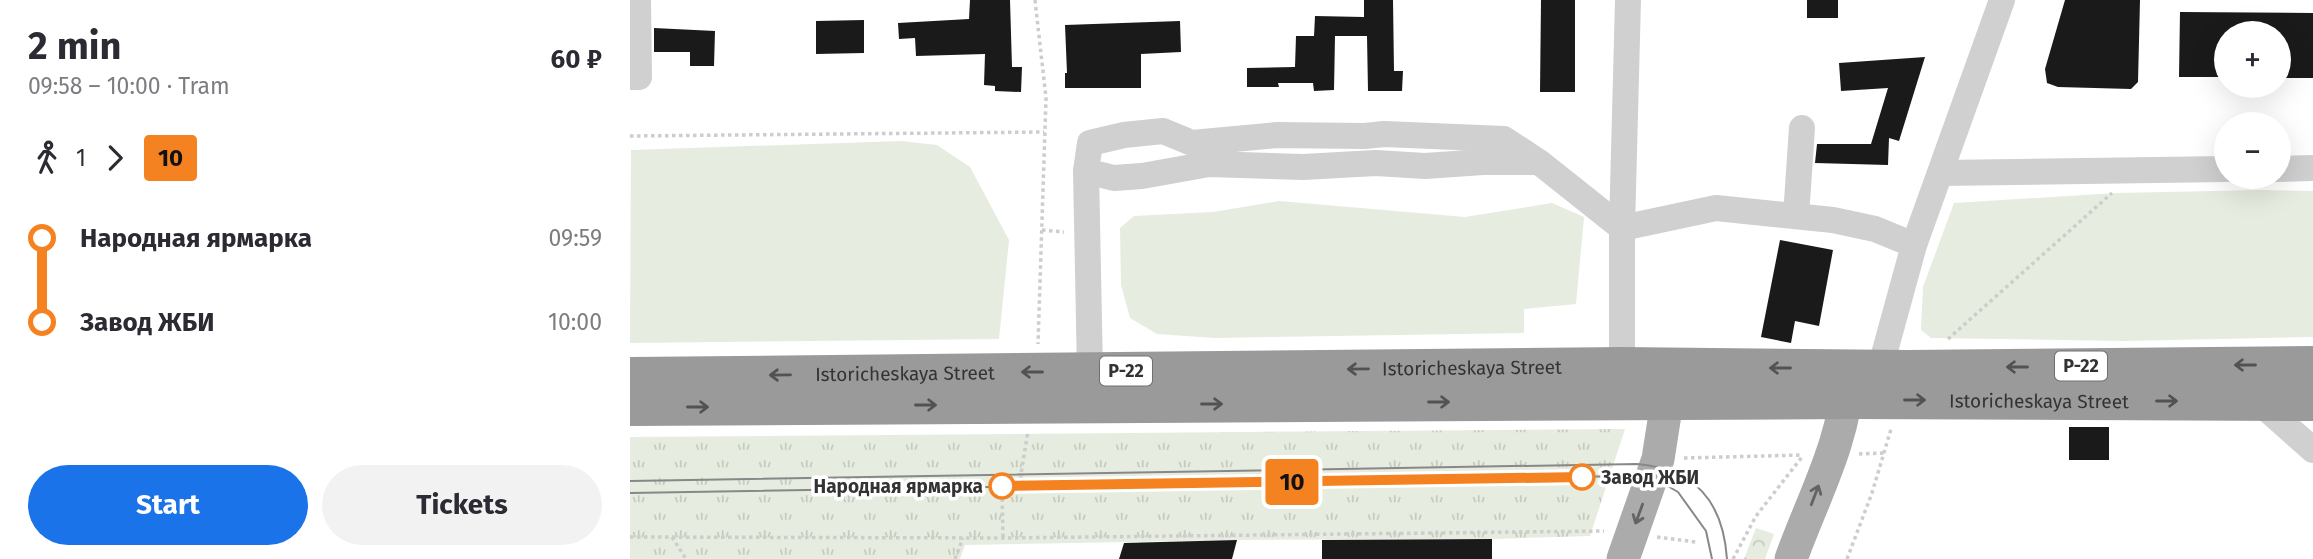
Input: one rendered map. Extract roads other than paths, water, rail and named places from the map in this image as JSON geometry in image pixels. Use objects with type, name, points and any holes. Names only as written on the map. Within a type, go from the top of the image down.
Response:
[{"type":"highway","name":"Istoricheskaya Street","points":[[630,407],[1670,384],[1868,384],[2313,365]]},
{"type":"highway","name":"Istoricheskaya Street","points":[[630,376],[1622,366],[1670,384]]},
{"type":"highway","name":"Istoricheskaya Street","points":[[1868,384],[2259,402],[2313,402]]},
{"type":"main road","points":[[1618,545],[1658,459],[1670,384]]},
{"type":"main road","points":[[1791,559],[1832,454],[1868,384]]},
{"type":"street","points":[[630,77],[639,77],[638,0]]},
{"type":"street","points":[[1622,366],[1622,228],[1628,0]]},
{"type":"street","points":[[1868,384],[1914,245],[2002,0]]},
{"type":"street","points":[[1796,216],[1802,128]]},
{"type":"street","points":[[1090,372],[1086,170],[1090,143],[1124,135],[1163,131],[1192,143],[1277,135],[1384,134],[1504,139],[1539,162],[1622,228]]},
{"type":"street","points":[[1365,136],[1376,163]]},
{"type":"street","points":[[1086,170],[1114,178],[1142,177],[1209,164],[1303,167],[1376,163],[1425,166],[1539,162]]},
{"type":"street","points":[[2291,169],[2313,168]]},
{"type":"street","points":[[1941,173],[2214,169]]},
{"type":"street","points":[[1622,228],[1716,208],[1833,220],[1875,229],[1914,245]]},
{"type":"street","points":[[2259,402],[2313,450]]},
{"type":"tram line","points":[[630,481],[1637,464],[1675,473],[1702,492],[1719,520],[1727,559]]},
{"type":"tram line","name":"10","points":[[1002,486],[1582,477]]},
{"type":"tram line","points":[[630,493],[1652,477],[1678,492],[1706,531],[1712,559]]},
{"type":"place","name":"Завод ЖБИ","points":[[1582,477]]},
{"type":"place","name":"Народная ярмарка","points":[[1002,486]]}]
